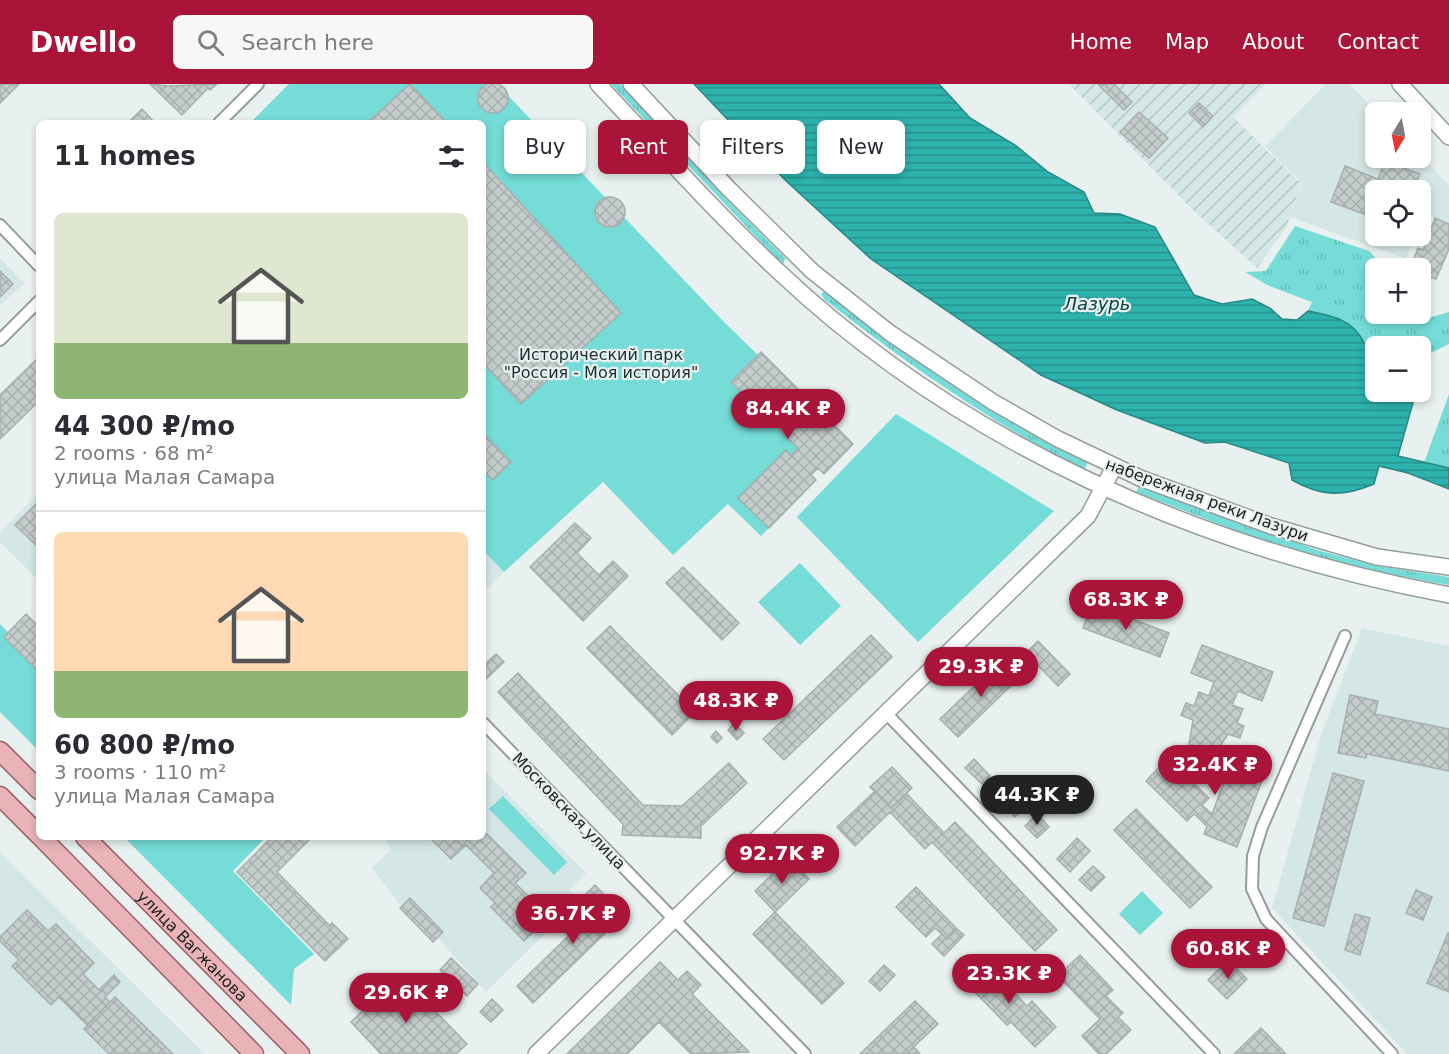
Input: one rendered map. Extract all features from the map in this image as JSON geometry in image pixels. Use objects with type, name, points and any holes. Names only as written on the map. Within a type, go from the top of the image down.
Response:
[{"type":"main road","name":"набережная реки Лазури","points":[[598,84],[779,272],[846,328],[965,413],[1103,488],[1261,550],[1368,580],[1449,595]]},
{"type":"main road","name":"набережная реки Лазури","points":[[631,84],[793,255],[850,303],[910,348],[972,389],[1114,467],[1270,526],[1377,557],[1449,567]]},
{"type":"main road","points":[[1400,84],[1449,137]]},
{"type":"main road","points":[[536,1054],[1088,516],[1114,467]]},
{"type":"main road","points":[[0,751],[36,787]]},
{"type":"main road","name":"улица Вагжанова","points":[[0,796],[36,832]]},
{"type":"main road","name":"улица Вагжанова","points":[[44,840],[254,1054]]},
{"type":"main road","name":"улица Вагжанова","points":[[88,840],[300,1054]]},
{"type":"street","points":[[222,120],[258,84]]},
{"type":"street","points":[[0,225],[36,263]]},
{"type":"street","points":[[0,340],[36,304]]},
{"type":"street","points":[[1344,636],[1262,827],[1251,862],[1251,882],[1256,901],[1266,919],[1392,1054]]},
{"type":"street","points":[[886,713],[1214,1054]]},
{"type":"street","name":"Московская улица","points":[[486,726],[805,1054]]},
{"type":"shaded area","points":[[1069,84],[1266,84],[1233,117],[1301,184],[1286,228],[1257,268],[1193,210]]},
{"type":"shaded area","points":[[1326,84],[1349,84],[1367,102],[1365,102],[1365,168],[1431,166],[1449,185],[1449,223],[1431,216],[1431,180],[1365,180],[1365,244],[1290,217],[1302,184],[1265,146]]},
{"type":"shaded area","points":[[1370,246],[1411,246],[1406,258]]},
{"type":"shaded area","points":[[0,258],[24,283],[0,306]]},
{"type":"shaded area","points":[[36,496],[36,578],[0,542],[0,532]]},
{"type":"shaded area","points":[[486,553],[504,572],[486,589]]},
{"type":"shaded area","points":[[1362,628],[1449,646],[1449,1054],[1407,1054],[1272,908],[1321,735]]},
{"type":"shaded area","points":[[486,772],[586,873],[569,890],[579,900],[486,992],[438,938],[444,932],[410,897],[401,906],[372,868],[391,849],[385,840],[486,840]]},
{"type":"shaded area","points":[[0,852],[205,1054],[0,1054]]},
{"type":"green space","name":"Исторический парк \"Россия - Моя история\"","points":[[289,84],[497,84],[531,120],[504,120],[504,174],[583,174],[723,321],[758,355],[761,352],[853,444],[824,474],[818,468],[811,475],[816,480],[761,536],[728,504],[673,555],[603,482],[504,572],[486,553],[486,120],[253,120]]},
{"type":"green space","points":[[611,84],[620,84],[653,120],[645,120]]},
{"type":"green space","points":[[688,158],[700,171],[700,174],[703,174],[785,258],[784,263],[781,263],[688,165]]},
{"type":"green space","points":[[1295,226],[1369,251],[1376,258],[1365,258],[1365,324],[1431,324],[1431,317],[1449,312],[1449,344],[1431,353],[1431,336],[1365,336],[1364,343],[1354,329],[1341,320],[1308,311],[1312,302],[1267,285],[1245,272],[1266,271]]},
{"type":"green space","points":[[825,291],[964,391],[1029,432],[1088,462],[1084,470],[982,412],[918,369],[824,299],[821,294]]},
{"type":"green space","points":[[1449,394],[1449,468],[1424,463]]},
{"type":"green space","points":[[896,414],[1054,511],[918,642],[797,517]]},
{"type":"green space","points":[[1139,486],[1317,550],[1377,566],[1449,577],[1449,585],[1375,572],[1263,541],[1136,492]]},
{"type":"green space","points":[[800,563],[841,606],[800,645],[758,602]]},
{"type":"green space","points":[[0,624],[36,661],[36,748],[0,712]]},
{"type":"green space","points":[[503,796],[567,862],[554,875],[489,809]]},
{"type":"green space","points":[[127,840],[263,840],[233,871],[314,954],[294,969],[291,1005]]},
{"type":"green space","points":[[1142,891],[1163,913],[1140,935],[1119,914]]},
{"type":"water","name":"Лазурь","points":[[694,84],[939,84],[970,118],[1015,145],[1048,172],[1084,192],[1094,213],[1120,214],[1155,227],[1194,295],[1222,304],[1252,299],[1270,308],[1282,319],[1297,320],[1308,311],[1348,324],[1365,343],[1365,402],[1413,402],[1398,456],[1449,468],[1449,489],[1408,473],[1379,466],[1374,484],[1363,488],[1342,493],[1313,490],[1292,480],[1289,463],[1225,442],[1205,443],[1117,410],[1041,375],[871,259],[779,174],[805,174],[805,120],[728,120]]},
{"type":"building","points":[[493,83],[499,84],[507,92],[507,104],[499,112],[493,113],[487,112],[479,104],[478,98],[479,92],[487,84]]},
{"type":"building","points":[[0,84],[19,84],[0,103]]},
{"type":"building","points":[[150,84],[169,86],[217,84],[210,90],[208,88],[182,115]]},
{"type":"building","points":[[410,84],[444,120],[370,120]]},
{"type":"building","points":[[1098,84],[1114,84],[1132,102],[1124,110]]},
{"type":"building","points":[[1199,103],[1213,116],[1203,127],[1189,113]]},
{"type":"building","points":[[142,109],[152,120],[131,120]]},
{"type":"building","points":[[1139,112],[1168,138],[1149,158],[1120,132]]},
{"type":"building","points":[[486,165],[621,313],[521,404],[486,366]]},
{"type":"building","points":[[1345,166],[1378,179],[1382,168],[1404,168],[1420,174],[1418,180],[1365,180],[1365,214],[1331,202]]},
{"type":"building","points":[[610,197],[616,198],[624,206],[624,218],[616,226],[610,227],[604,226],[596,218],[595,212],[596,206],[604,198]]},
{"type":"building","points":[[1435,218],[1449,224],[1449,249],[1436,279],[1431,277],[1431,258],[1414,258],[1418,248],[1423,250],[1424,246],[1431,246],[1431,229]]},
{"type":"building","points":[[0,271],[13,284],[0,297]]},
{"type":"building","points":[[761,352],[853,444],[824,474],[818,468],[811,475],[816,480],[769,528],[738,498],[786,450],[791,456],[798,448],[731,382]]},
{"type":"building","points":[[36,360],[36,404],[0,439],[0,395]]},
{"type":"building","points":[[486,436],[511,462],[493,480],[486,473]]},
{"type":"building","points":[[36,504],[36,545],[15,525]]},
{"type":"building","points":[[575,523],[591,538],[577,553],[599,575],[613,561],[628,576],[583,621],[530,567]]},
{"type":"building","points":[[683,567],[739,623],[722,640],[666,583]]},
{"type":"building","points":[[1092,604],[1169,633],[1160,657],[1083,628]]},
{"type":"building","points":[[26,614],[36,624],[36,669],[4,637]]},
{"type":"building","points":[[610,626],[695,712],[672,735],[587,648]]},
{"type":"building","points":[[871,635],[892,657],[784,760],[763,739]]},
{"type":"building","points":[[1038,641],[1070,674],[1058,686],[1026,653]]},
{"type":"building","points":[[1202,645],[1273,672],[1262,701],[1238,691],[1232,705],[1243,709],[1237,723],[1244,726],[1240,738],[1228,734],[1215,754],[1189,744],[1193,720],[1181,715],[1186,703],[1194,706],[1199,692],[1209,696],[1214,682],[1191,673]]},
{"type":"building","points":[[496,654],[504,662],[486,679],[486,663]]},
{"type":"building","points":[[1004,658],[1021,676],[958,737],[940,719]]},
{"type":"building","points":[[518,673],[643,805],[682,806],[729,763],[747,783],[701,826],[701,838],[622,835],[623,824],[498,692]]},
{"type":"building","points":[[1350,695],[1378,701],[1375,714],[1449,729],[1449,771],[1367,754],[1366,758],[1338,753]]},
{"type":"building","points":[[734,723],[744,733],[737,740],[728,730]]},
{"type":"building","points":[[716,731],[722,738],[717,743],[711,737]]},
{"type":"building","points":[[1236,750],[1269,762],[1237,847],[1204,834],[1207,826],[1194,814],[1187,821],[1146,781],[1168,758],[1209,798],[1202,805],[1212,814]]},
{"type":"building","points":[[974,759],[990,776],[982,784],[965,768]]},
{"type":"building","points":[[892,767],[912,788],[891,808],[870,787]]},
{"type":"building","points":[[1333,773],[1364,781],[1324,926],[1293,918]]},
{"type":"building","points":[[999,782],[1012,795],[1003,804],[990,792]]},
{"type":"building","points":[[875,791],[891,808],[907,794],[944,833],[955,822],[1057,930],[1035,951],[932,842],[925,849],[890,812],[855,846],[837,827]]},
{"type":"building","points":[[1012,795],[1024,807],[1015,817],[1003,804]]},
{"type":"building","points":[[1136,809],[1212,887],[1190,908],[1114,830]]},
{"type":"building","points":[[1037,814],[1049,827],[1037,838],[1025,826]]},
{"type":"building","points":[[486,833],[526,873],[515,883],[549,916],[524,941],[491,907],[495,903],[480,888],[494,873],[466,845],[451,859],[432,840],[486,840]]},
{"type":"building","points":[[1077,838],[1090,851],[1070,872],[1057,859]]},
{"type":"building","points":[[269,840],[309,840],[277,872],[330,926],[332,923],[348,939],[325,961],[237,872]]},
{"type":"building","points":[[789,858],[809,879],[775,912],[755,891]]},
{"type":"building","points":[[1093,866],[1105,877],[1091,891],[1079,880]]},
{"type":"building","points":[[595,885],[624,915],[533,1003],[517,986],[592,913],[580,900]]},
{"type":"building","points":[[916,887],[957,929],[947,939],[935,928],[926,937],[896,907]]},
{"type":"building","points":[[1416,890],[1432,897],[1423,920],[1406,913]]},
{"type":"building","points":[[410,898],[443,932],[433,942],[400,908]]},
{"type":"building","points":[[27,910],[48,931],[56,924],[94,963],[83,974],[99,990],[114,975],[120,982],[105,997],[110,1002],[87,1025],[59,997],[51,1005],[12,966],[19,960],[0,941],[0,937]]},
{"type":"building","points":[[775,912],[844,983],[822,1004],[753,934]]},
{"type":"building","points":[[1355,914],[1370,918],[1360,955],[1345,950]]},
{"type":"building","points":[[957,929],[964,935],[944,956],[932,944],[942,934],[947,939]]},
{"type":"building","points":[[1449,933],[1449,992],[1427,983]]},
{"type":"building","points":[[1080,955],[1113,990],[1106,996],[1123,1013],[1118,1017],[1131,1030],[1106,1054],[1099,1054],[1082,1036],[1100,1019],[1058,976]]},
{"type":"building","points":[[451,958],[478,984],[467,996],[440,970]]},
{"type":"building","points":[[1228,960],[1247,979],[1227,999],[1208,980]]},
{"type":"building","points":[[660,962],[678,980],[687,971],[701,985],[692,994],[749,1052],[691,1054],[659,1022],[627,1054],[567,1054]]},
{"type":"building","points":[[979,963],[994,978],[998,975],[1027,1006],[1032,1001],[1056,1027],[1035,1047],[1011,1022],[1007,1025],[962,979]]},
{"type":"building","points":[[884,965],[895,975],[880,991],[869,981]]},
{"type":"building","points":[[400,975],[467,1044],[456,1054],[381,1054],[351,1022]]},
{"type":"building","points":[[115,997],[173,1054],[109,1054],[84,1029]]},
{"type":"building","points":[[492,999],[503,1010],[491,1022],[480,1012]]},
{"type":"building","points":[[915,1001],[938,1024],[906,1054],[860,1054]]},
{"type":"building","points":[[1261,1028],[1286,1054],[1235,1053]]},
{"type":"building","points":[[914,1047],[920,1054],[906,1054]]}]
